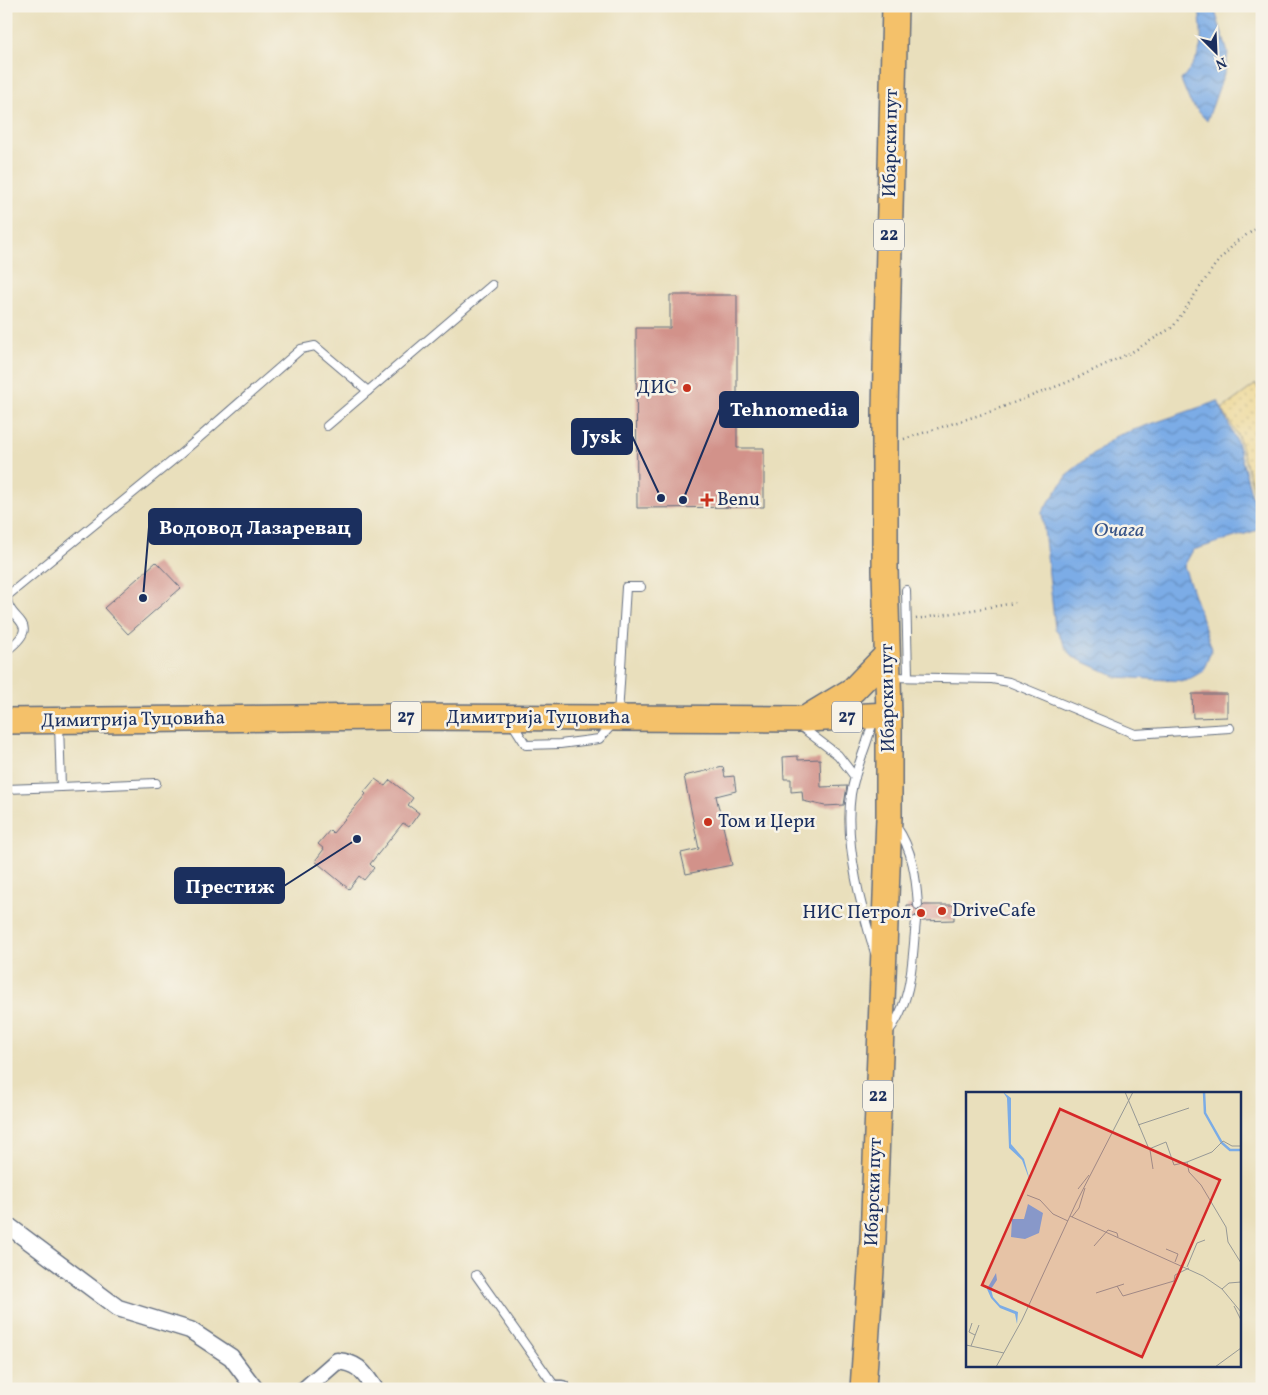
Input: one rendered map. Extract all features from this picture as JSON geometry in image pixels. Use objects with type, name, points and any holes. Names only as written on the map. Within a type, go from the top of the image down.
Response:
[{"type":"main road","name":"Ибарски пут","points":[[863,1389],[873,1240],[889,817],[882,716],[894,669],[885,570],[895,6]]},
{"type":"main road","points":[[798,719],[894,669]]},
{"type":"main road","name":"Димитрија Туцовића","points":[[6,721],[508,718],[798,719],[882,716]]},
{"type":"street","points":[[6,1224],[118,1308],[190,1330],[231,1357],[255,1389]]},
{"type":"street","points":[[304,1389],[337,1361],[351,1362],[360,1369],[375,1389]]},
{"type":"lane","points":[[327,426],[492,285]]},
{"type":"lane","points":[[6,651],[20,641],[24,629],[22,621],[8,604],[7,596],[177,457],[301,349],[315,346],[368,391]]},
{"type":"lane","points":[[618,718],[626,587],[641,587]]},
{"type":"lane","points":[[906,590],[907,620],[894,669],[1009,682],[1135,734],[1230,728]]},
{"type":"lane","points":[[882,716],[855,777],[851,795],[851,839],[863,910],[882,977]]},
{"type":"lane","points":[[798,719],[838,755],[855,777]]},
{"type":"lane","points":[[59,721],[61,787]]},
{"type":"lane","points":[[6,789],[156,783]]},
{"type":"lane","points":[[889,817],[905,838],[910,853],[918,905]]},
{"type":"lane","points":[[880,1043],[899,1015],[907,995],[916,921]]},
{"type":"lane","points":[[476,1275],[558,1388]]},
{"type":"path","points":[[886,445],[992,411],[1068,382],[1132,352],[1173,327],[1215,266],[1237,241],[1262,225]]},
{"type":"path","points":[[907,620],[1015,603]]},
{"type":"sand","points":[[1256,384],[1262,393],[1262,519],[1238,436],[1222,409]]},
{"type":"water","points":[[1199,6],[1217,6],[1215,11],[1228,53],[1225,71],[1207,121],[1190,102],[1181,80],[1195,61],[1200,46]]},
{"type":"water","name":"Очага","points":[[1218,401],[1237,442],[1261,529],[1193,550],[1184,566],[1212,649],[1203,671],[1186,681],[1117,677],[1071,656],[1055,628],[1042,512],[1070,472],[1116,436]]},
{"type":"building","name":"ДИС","points":[[670,295],[737,295],[737,448],[764,448],[764,507],[637,508],[636,328],[670,328]]},
{"type":"building","points":[[156,562],[181,588],[128,634],[104,608]]},
{"type":"building","points":[[1192,694],[1227,694],[1227,717],[1193,718]]},
{"type":"building","points":[[798,756],[798,760],[820,759],[821,787],[847,786],[844,805],[825,806],[803,801],[802,791],[791,792],[791,779],[784,779],[783,757]]},
{"type":"building","name":"Том и Џери","points":[[723,767],[725,777],[734,776],[736,791],[716,796],[732,865],[686,874],[681,853],[699,849],[684,776]]},
{"type":"building","points":[[375,779],[385,786],[390,780],[413,798],[408,805],[419,813],[409,827],[403,823],[370,864],[374,868],[364,880],[359,876],[349,889],[315,861],[324,849],[318,844],[330,830],[333,833],[366,794],[364,792]]},
{"type":"building","points":[[907,905],[912,905],[918,911],[924,905],[954,905],[954,920],[922,921],[916,915],[910,921],[907,921]]},
{"type":"place","name":"ДИС","points":[[687,388]]},
{"type":"place","name":"Jysk","points":[[661,498]]},
{"type":"place","name":"Tehnomedia","points":[[683,500]]},
{"type":"place","name":"Benu","points":[[707,500]]},
{"type":"place","name":"Водовод Лазаревац","points":[[143,598]]},
{"type":"place","name":"Том и Џери","points":[[708,822]]},
{"type":"place","name":"Престиж","points":[[357,839]]},
{"type":"place","name":"DriveCafe","points":[[942,911]]},
{"type":"place","name":"НИС Петрол","points":[[921,913]]}]
